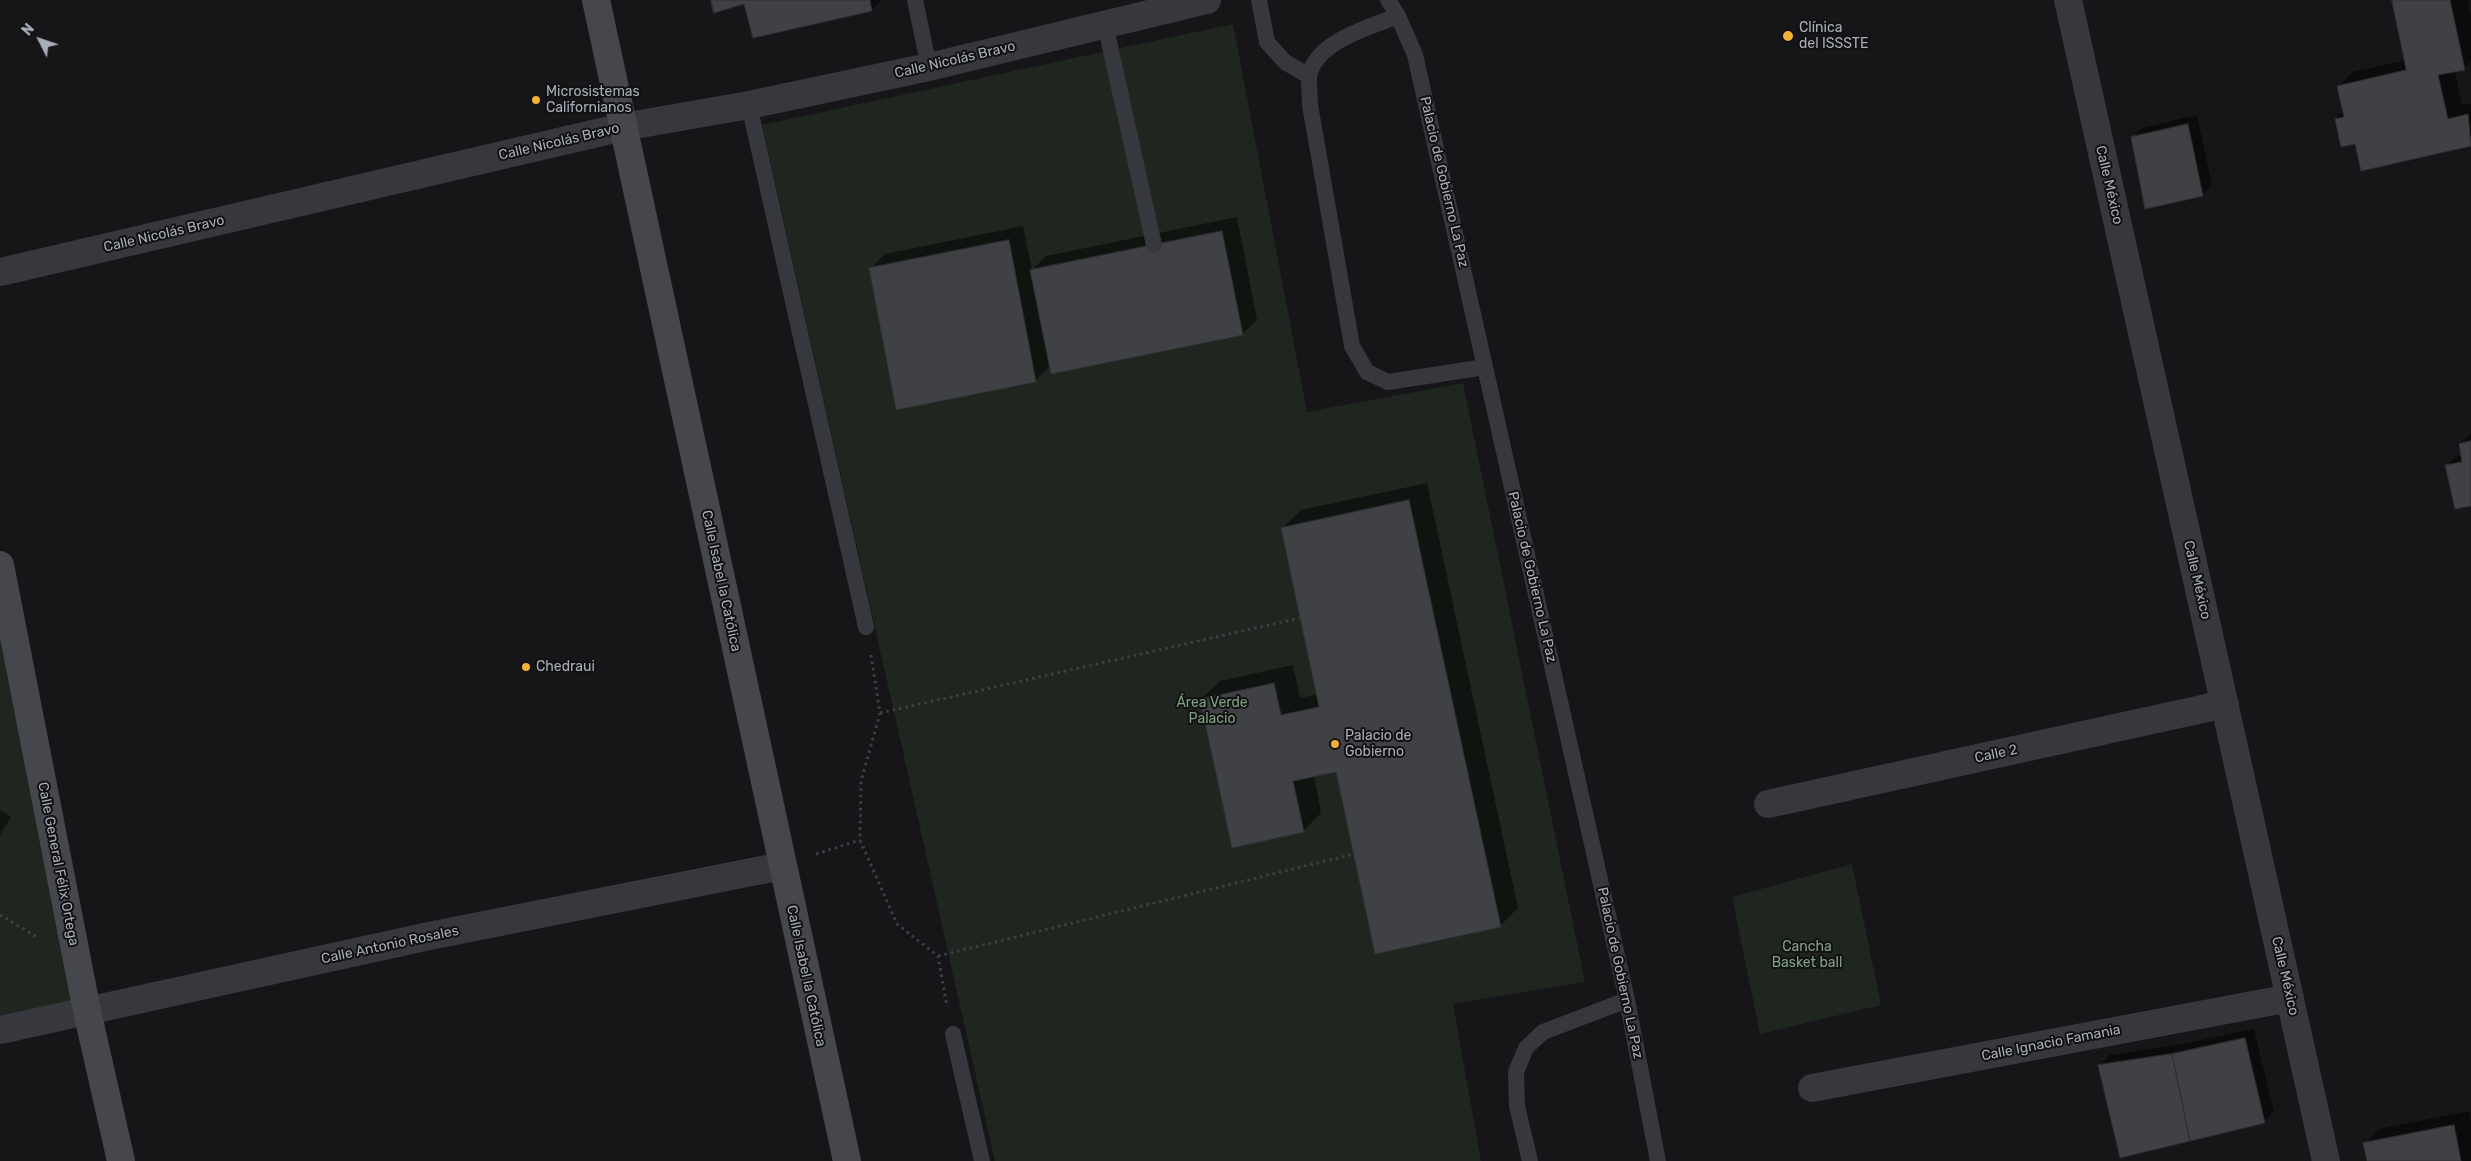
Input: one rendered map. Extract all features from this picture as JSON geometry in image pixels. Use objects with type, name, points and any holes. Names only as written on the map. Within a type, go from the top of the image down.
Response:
[{"type":"street","name":"Calle Isabel la Católica","points":[[596,0],[847,1161]]},
{"type":"street","name":"Calle Nicolás Bravo","points":[[0,272],[623,127],[749,105],[929,67],[1207,0]]},
{"type":"street","name":"Calle México","points":[[2068,0],[2326,1161]]},
{"type":"street","name":"Calle General Félix Ortega","points":[[0,565],[87,1011],[121,1161]]},
{"type":"street","name":"Calle 2","points":[[1768,804],[2225,704]]},
{"type":"street","name":"Calle Antonio Rosales","points":[[0,1030],[429,936],[782,866]]},
{"type":"street","name":"Calle Ignacio Famania","points":[[1812,1088],[2290,998]]},
{"type":"lane","points":[[915,0],[929,67]]},
{"type":"lane","points":[[1259,0],[1267,42],[1285,62],[1309,76]]},
{"type":"lane","name":"Palacio de Gobierno La Paz","points":[[1388,0],[1398,16],[1415,55],[1627,1000],[1658,1161]]},
{"type":"lane","points":[[1398,16],[1343,38],[1322,52],[1309,76],[1310,105],[1352,346],[1367,372],[1388,382],[1485,367]]},
{"type":"lane","points":[[1105,24],[1154,245]]},
{"type":"lane","points":[[749,105],[866,627]]},
{"type":"lane","points":[[1530,1161],[1517,1106],[1516,1072],[1526,1048],[1543,1032],[1627,1000]]},
{"type":"lane","points":[[953,1034],[982,1161]]},
{"type":"path","points":[[880,713],[1300,618]]},
{"type":"path","points":[[866,627],[880,713],[860,781],[860,840],[897,924],[938,956],[953,1034]]},
{"type":"path","points":[[782,866],[860,840]]},
{"type":"path","points":[[938,956],[1354,854]]},
{"type":"path","points":[[0,915],[42,940]]},
{"type":"green space","name":"Área Verde Palacio","points":[[1233,24],[1307,412],[1463,383],[1585,982],[1453,1004],[1481,1161],[995,1161],[762,125]]},
{"type":"green space","points":[[0,631],[81,1005],[0,1023]]},
{"type":"green space","name":"Cancha Basket ball","points":[[1852,864],[1881,1005],[1760,1034],[1732,897]]},
{"type":"building","points":[[711,0],[870,0],[872,11],[753,38],[744,4],[714,13]]},
{"type":"building","points":[[2392,0],[2450,0],[2465,70],[2438,75],[2448,119],[2468,114],[2471,146],[2361,171],[2355,144],[2341,147],[2335,119],[2344,117],[2337,86],[2406,70]]},
{"type":"building","points":[[2188,124],[2203,196],[2145,209],[2131,137]]},
{"type":"building","points":[[1222,231],[1243,335],[1051,374],[1030,270]]},
{"type":"building","points":[[1009,240],[1036,382],[896,410],[869,268]]},
{"type":"building","points":[[2471,441],[2471,506],[2455,509],[2445,465],[2462,462],[2459,444]]},
{"type":"building","name":"Palacio de Gobierno","points":[[1409,500],[1501,927],[1375,954],[1336,772],[1293,781],[1304,832],[1232,848],[1200,699],[1274,683],[1281,715],[1319,707],[1281,528]]},
{"type":"building","points":[[2245,1038],[2265,1123],[2190,1141],[2172,1054]]},
{"type":"building","points":[[2172,1054],[2190,1141],[2120,1158],[2098,1065]]},
{"type":"building","points":[[2454,1125],[2461,1161],[2367,1161],[2363,1143]]},
{"type":"place","name":"Clínica del ISSSTE","points":[[1788,36]]},
{"type":"place","name":"Microsistemas Californianos","points":[[536,100]]},
{"type":"place","name":"Chedraui","points":[[526,667]]},
{"type":"place","name":"Palacio de Gobierno","points":[[1335,744]]}]
